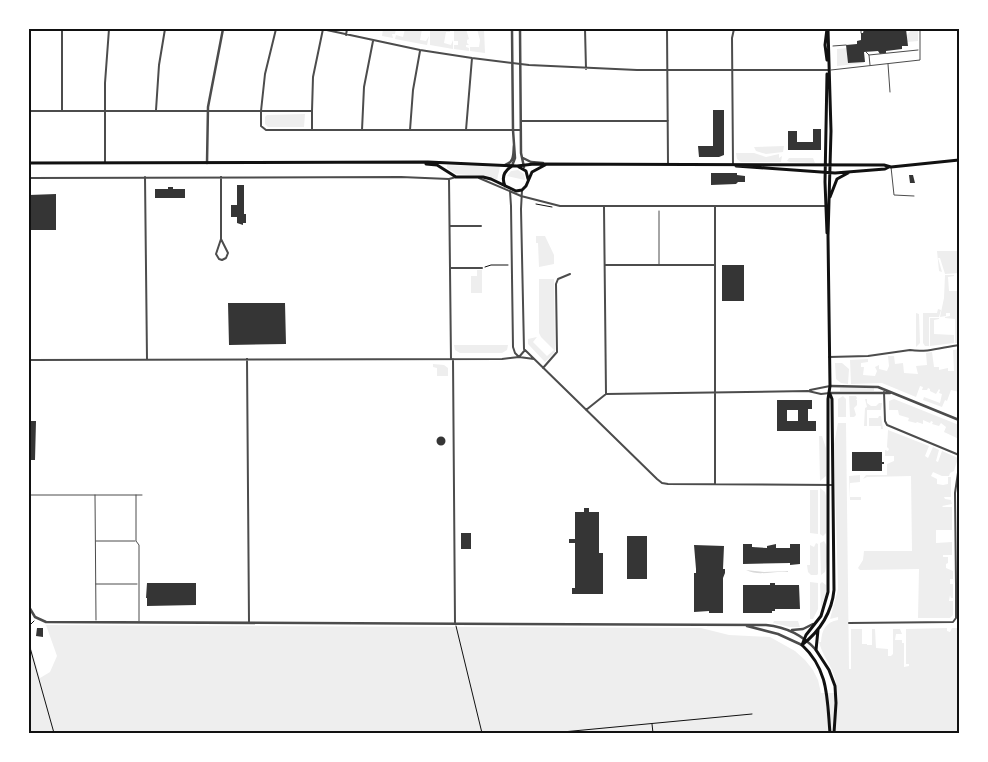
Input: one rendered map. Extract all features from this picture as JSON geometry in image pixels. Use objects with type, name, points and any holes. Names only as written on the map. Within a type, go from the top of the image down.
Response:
[{"type":"main road","points":[[827,29],[830,386],[828,400],[834,596],[828,614],[818,629],[802,645],[816,661],[824,679],[832,733]]},
{"type":"main road","points":[[733,165],[851,172],[959,160]]},
{"type":"main road","points":[[29,164],[418,163],[514,166],[547,164],[884,165],[890,167]]},
{"type":"main road","points":[[418,163],[437,165],[456,177],[491,179],[507,188],[522,193],[536,168],[547,164]]},
{"type":"main road","points":[[514,166],[526,171],[528,180]]},
{"type":"main road","points":[[507,188],[503,180],[504,174],[514,166]]},
{"type":"main road","points":[[828,172],[826,206],[828,236]]},
{"type":"main road","points":[[829,202],[837,179],[851,172]]},
{"type":"main road","points":[[806,640],[821,616],[826,602],[830,485]]},
{"type":"main road","points":[[818,629],[816,650],[829,670],[835,686],[836,703],[832,733]]},
{"type":"street","points":[[62,29],[62,110]]},
{"type":"street","points":[[105,163],[105,77],[109,29]]},
{"type":"street","points":[[156,110],[159,65],[165,29]]},
{"type":"street","points":[[207,163],[207,111],[223,29]]},
{"type":"street","points":[[276,29],[266,66],[261,111],[262,126],[266,130],[521,130]]},
{"type":"street","points":[[312,130],[313,77],[322,29],[420,50],[520,64],[586,69],[668,70],[828,70],[920,60],[920,29]]},
{"type":"street","points":[[346,35],[347,29]]},
{"type":"street","points":[[512,29],[514,166]]},
{"type":"street","points":[[520,29],[522,158],[526,171]]},
{"type":"street","points":[[585,29],[586,69]]},
{"type":"street","points":[[667,29],[668,165]]},
{"type":"street","points":[[733,165],[732,38],[734,29]]},
{"type":"street","points":[[862,33],[861,30],[864,29]]},
{"type":"street","points":[[362,130],[364,87],[372,41]]},
{"type":"street","points":[[833,46],[846,45]]},
{"type":"street","points":[[410,130],[413,90],[420,50]]},
{"type":"street","points":[[866,52],[870,55],[920,50]]},
{"type":"street","points":[[870,55],[870,65]]},
{"type":"street","points":[[466,130],[472,58]]},
{"type":"street","points":[[888,63],[890,92]]},
{"type":"street","points":[[29,110],[312,111]]},
{"type":"street","points":[[521,121],[668,121]]},
{"type":"street","points":[[504,165],[511,162],[514,143]]},
{"type":"street","points":[[522,158],[531,162],[547,164]]},
{"type":"street","points":[[890,167],[894,195],[914,196]]},
{"type":"street","points":[[146,177],[147,359]]},
{"type":"street","points":[[221,177],[221,240],[216,254],[218,259],[222,260],[228,254],[221,240]]},
{"type":"street","points":[[29,178],[410,177],[449,179],[456,177]]},
{"type":"street","points":[[479,178],[522,193],[527,197],[560,206],[826,206]]},
{"type":"street","points":[[449,179],[455,623]]},
{"type":"street","points":[[507,188],[511,198],[513,347],[519,357]]},
{"type":"street","points":[[522,193],[523,341],[525,350],[660,482],[668,484],[830,485]]},
{"type":"street","points":[[604,206],[606,394]]},
{"type":"street","points":[[715,206],[715,484]]},
{"type":"street","points":[[659,212],[659,265]]},
{"type":"street","points":[[450,226],[481,226]]},
{"type":"street","points":[[604,265],[714,265]]},
{"type":"street","points":[[450,268],[482,268]]},
{"type":"street","points":[[544,368],[557,352],[556,284],[558,279],[570,274]]},
{"type":"street","points":[[829,357],[868,356],[910,350],[942,349],[959,345]]},
{"type":"street","points":[[519,357],[525,350]]},
{"type":"street","points":[[29,360],[502,359],[519,357],[534,359]]},
{"type":"street","points":[[247,359],[248,622]]},
{"type":"street","points":[[586,410],[606,394],[808,391],[830,386],[871,386],[959,420]]},
{"type":"street","points":[[808,391],[821,394],[884,391]]},
{"type":"street","points":[[884,391],[884,421],[887,425],[959,455]]},
{"type":"street","points":[[849,623],[950,622],[958,616],[954,493],[959,466]]},
{"type":"street","points":[[954,493],[959,494]]},
{"type":"street","points":[[29,495],[142,495]]},
{"type":"street","points":[[95,495],[96,621]]},
{"type":"street","points":[[136,496],[136,541],[139,545],[139,621]]},
{"type":"street","points":[[96,541],[136,541]]},
{"type":"street","points":[[828,578],[834,578]]},
{"type":"street","points":[[96,584],[139,584]]},
{"type":"street","points":[[29,607],[32,614],[46,622],[766,625],[791,630],[802,629],[816,622]]},
{"type":"street","points":[[738,625],[778,634],[802,645]]},
{"type":"street","points":[[791,630],[806,640],[816,650]]},
{"type":"path","points":[[482,268],[491,265],[512,265]]},
{"type":"path","points":[[29,626],[34,621]]},
{"type":"path","points":[[455,623],[482,733]]},
{"type":"path","points":[[29,644],[54,733]]},
{"type":"path","points":[[552,733],[752,714]]},
{"type":"path","points":[[652,723],[653,733]]},
{"type":"shaded area","points":[[383,29],[396,29],[395,34],[392,34],[393,38],[382,36]]},
{"type":"shaded area","points":[[405,29],[422,29],[420,40],[426,41],[429,36],[427,45],[395,39],[396,35],[403,37]]},
{"type":"shaded area","points":[[430,29],[450,29],[450,32],[446,32],[444,43],[451,45],[453,40],[453,49],[430,45]]},
{"type":"shaded area","points":[[454,29],[466,29],[469,39],[467,43],[469,45],[466,45],[466,47],[469,48],[469,51],[454,49],[454,45],[458,45],[458,41],[454,41]]},
{"type":"shaded area","points":[[477,29],[484,29],[485,53],[470,51],[470,47],[479,47],[480,40]]},
{"type":"shaded area","points":[[912,29],[918,29],[918,41],[907,42],[907,35]]},
{"type":"shaded area","points":[[847,48],[848,63],[864,63],[837,66],[837,49]]},
{"type":"shaded area","points":[[305,114],[304,127],[268,127],[265,124],[265,117],[267,115]]},
{"type":"shaded area","points":[[784,146],[783,152],[766,154],[756,151],[754,147]]},
{"type":"shaded area","points":[[736,153],[754,153],[766,157],[779,154],[779,158],[782,156],[781,162],[741,162],[737,159]]},
{"type":"shaded area","points":[[789,158],[813,158],[815,163],[790,162],[787,161]]},
{"type":"shaded area","points":[[447,165],[500,167],[497,180],[482,176],[456,174],[447,168]]},
{"type":"shaded area","points":[[518,170],[524,174],[525,180],[507,176],[511,171]]},
{"type":"shaded area","points":[[536,236],[545,236],[554,255],[554,264],[539,267]]},
{"type":"shaded area","points":[[937,251],[959,251],[959,273],[945,274],[940,258],[938,258],[942,272],[939,271]]},
{"type":"shaded area","points":[[477,270],[482,270],[482,293],[471,293],[471,276],[477,276]]},
{"type":"shaded area","points":[[945,275],[954,275],[948,277],[949,291],[959,291],[959,343],[955,343],[955,319],[945,318],[950,316],[950,313],[940,317],[944,298]]},
{"type":"shaded area","points":[[539,279],[554,279],[555,352],[545,362],[528,344],[528,339],[537,337],[533,342],[547,356],[554,350],[539,333]]},
{"type":"shaded area","points":[[938,309],[941,310],[939,317],[929,317],[929,346],[925,346],[923,343],[923,313],[937,313]]},
{"type":"shaded area","points":[[916,313],[919,314],[920,343],[916,347]]},
{"type":"shaded area","points":[[930,318],[939,318],[934,320],[934,334],[954,335],[954,343],[930,346]]},
{"type":"shaded area","points":[[454,345],[508,345],[507,350],[502,353],[460,353],[455,350]]},
{"type":"shaded area","points":[[959,349],[959,392],[951,390],[947,401],[945,400],[942,407],[923,400],[924,397],[940,403],[942,394],[939,393],[939,389],[936,394],[928,388],[927,390],[922,390],[923,387],[920,386],[916,397],[882,383],[851,384],[850,360],[868,359],[868,362],[861,363],[861,367],[864,367],[863,375],[875,376],[877,371],[875,367],[879,365],[879,369],[887,371],[889,366],[888,356],[894,356],[895,364],[903,363],[904,373],[918,374],[916,366],[927,365],[926,353],[932,352],[934,367],[939,367],[939,370],[948,368],[948,371],[954,371],[953,350]]},
{"type":"shaded area","points":[[835,363],[842,363],[849,369],[848,384],[841,383],[836,379]]},
{"type":"shaded area","points":[[433,364],[444,365],[448,368],[448,376],[437,376],[437,368],[433,367]]},
{"type":"shaded area","points":[[840,388],[874,388],[874,391],[840,391]]},
{"type":"shaded area","points":[[843,396],[846,399],[846,417],[838,417],[838,399]]},
{"type":"shaded area","points":[[849,396],[856,396],[857,398],[857,405],[854,408],[856,415],[854,417],[850,417]]},
{"type":"shaded area","points":[[865,399],[867,399],[867,403],[871,406],[882,403],[881,410],[867,410],[867,426],[864,426],[865,408],[867,407]]},
{"type":"shaded area","points":[[894,399],[959,425],[959,439],[944,432],[946,427],[941,423],[939,426],[932,424],[933,422],[931,421],[930,423],[923,420],[923,424],[908,421],[909,418],[899,415],[898,410],[889,410],[889,401]]},
{"type":"shaded area","points":[[881,416],[883,429],[881,429],[881,426],[869,426],[869,418],[878,418]]},
{"type":"shaded area","points":[[838,423],[846,423],[849,669],[851,669],[851,629],[862,629],[862,644],[872,645],[872,629],[875,629],[876,648],[888,649],[888,656],[891,656],[893,654],[893,629],[900,629],[902,634],[896,634],[895,640],[902,640],[902,643],[904,643],[904,667],[909,666],[909,664],[906,664],[906,629],[947,628],[947,631],[950,632],[952,628],[959,628],[959,733],[29,733],[29,640],[40,678],[50,672],[57,656],[46,625],[701,628],[729,635],[770,637],[795,651],[805,660],[818,680],[821,693],[837,693],[835,677],[819,642],[821,642],[825,627],[830,622],[838,620],[838,617],[830,619],[838,589],[834,444]]},
{"type":"shaded area","points":[[888,430],[929,446],[925,456],[928,458],[933,447],[939,450],[936,461],[938,462],[942,451],[958,458],[954,471],[949,476],[942,476],[933,472],[931,476],[937,479],[937,484],[943,485],[948,484],[948,477],[951,477],[951,497],[944,497],[951,500],[952,504],[942,506],[952,507],[952,530],[936,530],[936,543],[952,542],[952,555],[943,555],[943,557],[948,557],[946,568],[953,571],[953,579],[950,579],[950,584],[953,584],[953,598],[950,595],[949,601],[953,601],[953,615],[950,618],[918,618],[919,569],[860,570],[858,568],[863,560],[864,551],[912,551],[911,476],[867,477],[863,479],[866,475],[887,475],[887,464],[894,461],[894,456],[885,456],[885,450],[888,451],[889,449],[887,447]]},
{"type":"shaded area","points":[[819,436],[822,436],[826,448],[826,476],[820,481]]},
{"type":"shaded area","points":[[860,475],[860,482],[850,483],[850,497],[861,497],[861,500],[850,500],[849,476]]},
{"type":"shaded area","points":[[820,488],[825,492],[826,496],[826,533],[823,536],[820,534]]},
{"type":"shaded area","points":[[810,490],[818,490],[818,534],[810,533]]},
{"type":"shaded area","points":[[959,498],[959,577],[957,501]]},
{"type":"shaded area","points":[[824,541],[827,548],[827,560],[825,572],[821,575],[820,543]]},
{"type":"shaded area","points":[[816,543],[818,544],[818,574],[811,575],[808,572],[807,565],[810,565],[810,545],[814,547]]},
{"type":"shaded area","points":[[746,570],[764,572],[788,572],[756,573]]},
{"type":"shaded area","points":[[810,582],[818,583],[818,609],[813,619],[810,619]]},
{"type":"shaded area","points":[[822,582],[826,585],[826,593],[821,608],[820,584]]},
{"type":"shaded area","points":[[774,621],[798,621],[800,627],[790,627],[773,623]]},
{"type":"building","points":[[864,29],[899,29],[901,31],[906,29],[908,46],[902,46],[902,49],[886,51],[886,53],[880,54],[878,51],[864,52],[865,62],[848,63],[846,45],[857,44],[857,41],[861,40],[861,33],[863,33]]},
{"type":"building","points":[[713,110],[724,110],[724,155],[719,157],[699,157],[698,146],[713,146]]},
{"type":"building","points":[[813,129],[821,129],[821,150],[788,150],[788,131],[797,131],[797,142],[813,142]]},
{"type":"building","points":[[711,173],[737,173],[737,175],[745,176],[745,182],[711,185]]},
{"type":"building","points":[[909,175],[913,175],[915,183],[910,183]]},
{"type":"building","points":[[237,185],[244,185],[244,214],[246,214],[246,223],[243,223],[243,225],[237,223],[237,217],[231,217],[231,205],[237,205]]},
{"type":"building","points":[[168,187],[185,189],[185,198],[155,198],[155,189],[168,189]]},
{"type":"building","points":[[56,194],[56,230],[29,230],[29,195]]},
{"type":"building","points":[[722,265],[744,265],[744,301],[722,301]]},
{"type":"building","points":[[228,303],[285,303],[286,344],[229,345]]},
{"type":"building","points":[[777,400],[812,400],[812,409],[808,409],[808,421],[816,421],[816,431],[777,431]],"holes":[[[787,410],[798,410],[798,421],[787,421]]]},
{"type":"building","points":[[29,421],[36,421],[35,460],[29,460]]},
{"type":"building","points":[[441,437],[445,441],[441,445],[437,441]]},
{"type":"building","points":[[852,452],[882,452],[882,462],[884,464],[882,464],[882,471],[852,471]]},
{"type":"building","points":[[584,508],[589,508],[589,512],[599,512],[599,553],[603,553],[603,594],[572,594],[572,588],[575,588],[575,543],[569,543],[569,539],[575,539],[575,512],[584,512]]},
{"type":"building","points":[[461,533],[471,533],[471,549],[461,549]]},
{"type":"building","points":[[627,536],[647,536],[647,579],[627,579]]},
{"type":"building","points":[[743,544],[767,548],[767,546],[776,544],[776,548],[790,548],[790,544],[800,544],[800,564],[743,564]]},
{"type":"building","points":[[694,545],[724,546],[723,613],[709,613],[709,611],[694,612],[694,573],[696,573],[696,569]]},
{"type":"building","points":[[147,583],[196,583],[196,605],[147,606]]},
{"type":"building","points":[[770,583],[775,583],[775,585],[799,585],[800,609],[775,609],[772,613],[743,613],[743,585],[770,585]]},
{"type":"building","points":[[37,628],[43,628],[43,637],[36,636]]}]
